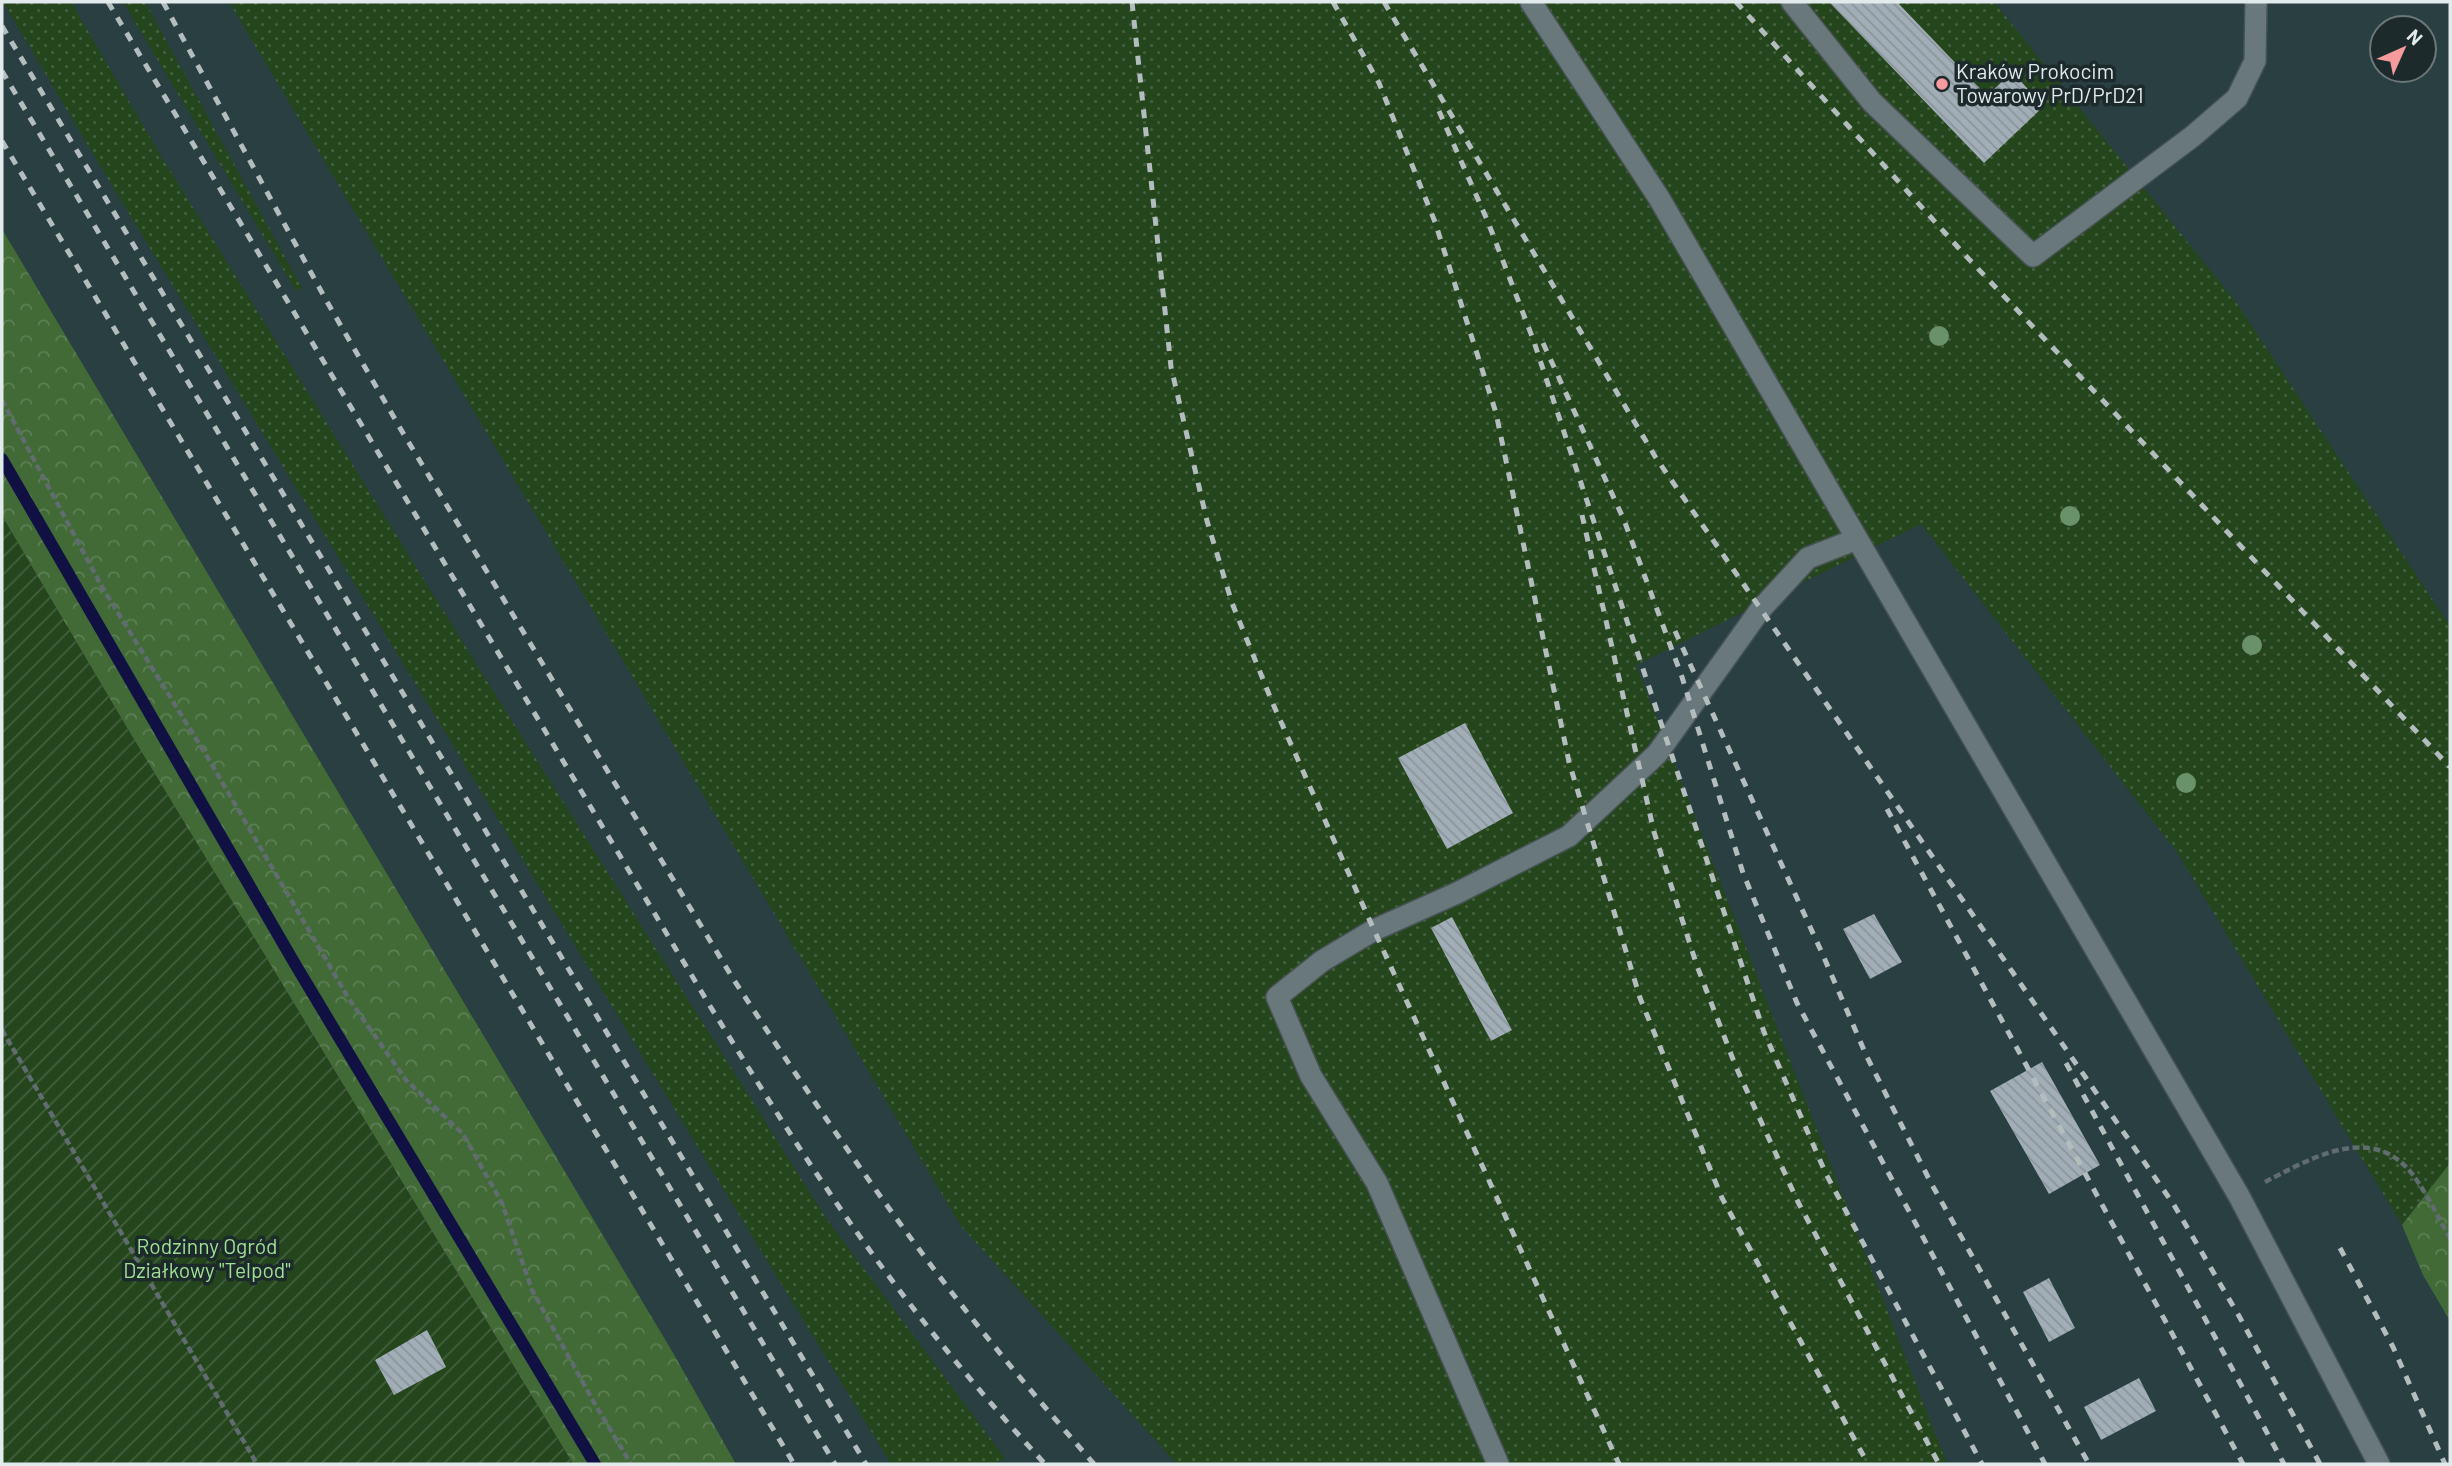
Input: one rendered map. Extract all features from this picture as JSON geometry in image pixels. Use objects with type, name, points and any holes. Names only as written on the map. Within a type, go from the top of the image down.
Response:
[{"type":"lane","points":[[1531,2],[1659,198],[2239,1196],[2379,1464]]},
{"type":"lane","points":[[1792,2],[1872,102],[2033,256],[2193,136],[2238,98],[2255,61],[2256,2]]},
{"type":"lane","points":[[1498,1464],[1377,1183],[1311,1076],[1278,997],[1322,961],[1374,930],[1457,893],[1569,836],[1657,754],[1760,610],[1808,558],[1857,539]]},
{"type":"path","points":[[2,400],[102,587],[208,758],[349,999],[406,1080],[463,1135],[502,1203],[532,1290],[631,1464]]},
{"type":"path","points":[[2,1030],[257,1464]]},
{"type":"path","points":[[2239,1196],[2325,1152],[2352,1147],[2387,1152],[2408,1169],[2450,1237]]},
{"type":"shaded area","points":[[2,2],[2450,2],[2450,1464],[736,1464],[672,1351],[2,229]]},
{"type":"green space","points":[[3,2],[71,2],[161,156],[495,694],[826,1218],[1005,1458],[995,1464],[891,1464],[111,184]]},
{"type":"green space","points":[[123,2],[145,2],[302,288],[296,291]]},
{"type":"green space","points":[[229,2],[1994,2],[2236,302],[2450,626],[2450,1163],[2402,1225],[2177,852],[1921,524],[1636,665],[1947,1464],[1177,1464],[961,1226]]},
{"type":"green space","points":[[2,229],[672,1351],[736,1464],[573,1464],[127,728],[2,516]]},
{"type":"green space","name":"Rodzinny Ogród Działkowy \"Telpod\"","points":[[2,516],[127,728],[573,1464],[2,1464]]},
{"type":"green space","points":[[2450,1163],[2450,1321],[2423,1275],[2402,1225]]},
{"type":"building","name":"Kraków Prokocim Towarowy PrD/PrD21","points":[[1829,2],[1902,2],[1899,4],[1987,96],[2012,72],[2044,106],[1984,163]]},
{"type":"building","points":[[1465,723],[1513,813],[1447,849],[1398,758]]},
{"type":"building","points":[[1874,914],[1902,962],[1870,979],[1843,929]]},
{"type":"building","points":[[1452,917],[1512,1030],[1491,1041],[1431,928]]},
{"type":"building","points":[[2042,1062],[2100,1165],[2049,1194],[1990,1091]]},
{"type":"building","points":[[2049,1278],[2075,1328],[2049,1342],[2023,1292]]},
{"type":"building","points":[[427,1330],[446,1367],[394,1395],[375,1360]]},
{"type":"building","points":[[2139,1378],[2156,1411],[2101,1440],[2084,1407]]},
{"type":"waterway","points":[[2,459],[295,964],[595,1464]]},
{"type":"railway","points":[[108,2],[710,1006],[782,1121],[904,1296],[958,1365],[1045,1464]]},
{"type":"railway","points":[[163,2],[326,300],[403,433],[732,977],[819,1108],[910,1237],[989,1339],[1094,1464]]},
{"type":"railway","points":[[1132,2],[1171,367],[1207,521],[1232,603],[1273,704],[1374,930],[1619,1464]]},
{"type":"railway","points":[[1333,2],[1379,83],[1435,222],[1496,413],[1569,762],[1640,998],[1722,1198],[1868,1464]]},
{"type":"railway","points":[[1384,2],[1656,458],[2174,1205],[2239,1316],[2320,1464]]},
{"type":"railway","points":[[1736,2],[1965,255],[2450,767]]},
{"type":"railway","points":[[2,26],[866,1464]]},
{"type":"railway","points":[[2,71],[835,1464]]},
{"type":"railway","points":[[1439,111],[1488,222],[1533,339],[1764,1032],[1826,1174],[1982,1464]]},
{"type":"railway","points":[[2,141],[794,1464]]},
{"type":"railway","points":[[1543,343],[1624,520],[1682,677],[1743,873],[1797,1003],[2045,1464]]},
{"type":"railway","points":[[1582,515],[1654,832],[1697,966],[1736,1067],[1798,1202],[1939,1464]]},
{"type":"railway","points":[[1675,631],[1867,1057],[1931,1183],[2089,1464]]},
{"type":"railway","points":[[1887,809],[2243,1464]]},
{"type":"railway","points":[[2066,1063],[2284,1464]]},
{"type":"railway","points":[[2340,1248],[2393,1347],[2445,1464]]},
{"type":"place","name":"Kraków Prokocim Towarowy PrD/PrD21","points":[[1942,84]]}]
